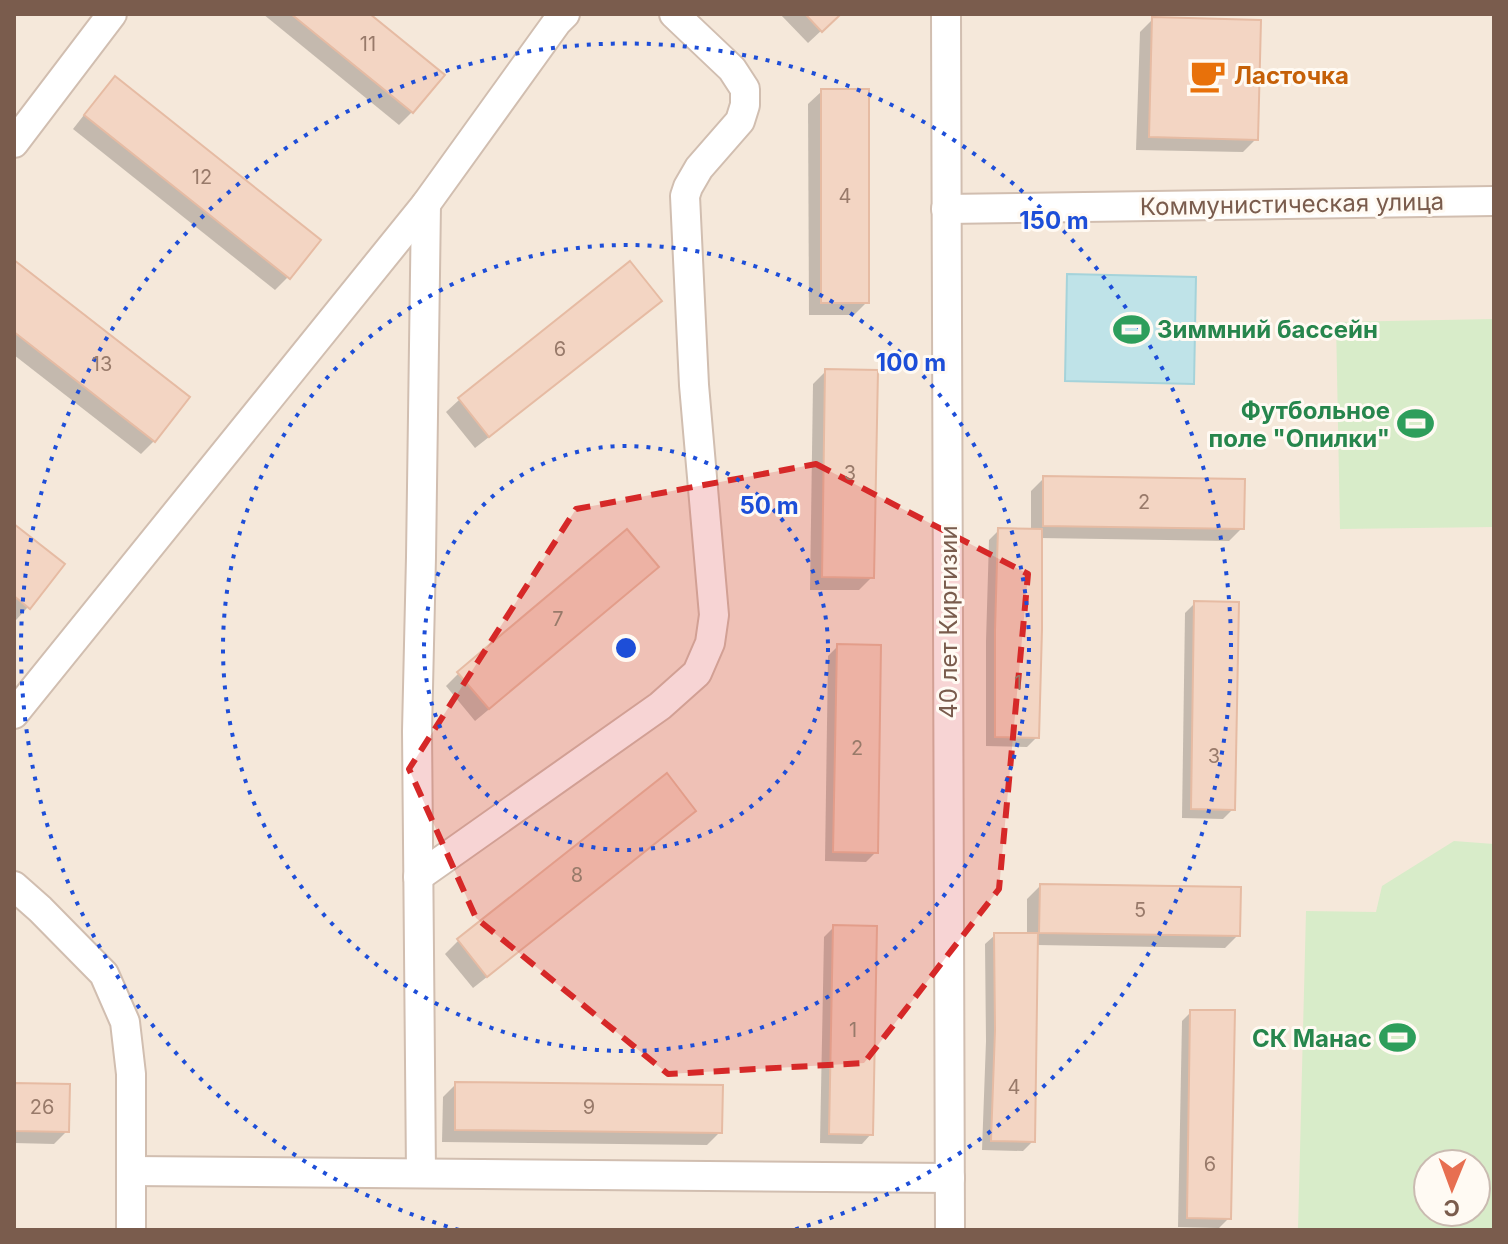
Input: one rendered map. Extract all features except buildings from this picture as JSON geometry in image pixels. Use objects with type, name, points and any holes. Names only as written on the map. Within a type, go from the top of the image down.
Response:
[{"type":"street","points":[[14,143],[112,14]]},
{"type":"street","points":[[14,714],[426,204],[565,14]]},
{"type":"street","points":[[418,877],[660,706],[697,673],[710,643],[714,615],[694,385],[685,196],[699,168],[740,121],[745,105],[745,89],[732,69],[674,14]]},
{"type":"street","name":"40 лет Киргизии","points":[[946,14],[950,1230]]},
{"type":"street","name":"Коммунистическая улица","points":[[946,209],[1494,201]]},
{"type":"street","points":[[421,1173],[417,731],[426,204]]},
{"type":"street","points":[[14,886],[104,974],[125,1022],[131,1074],[131,1230]]},
{"type":"street","points":[[131,1171],[950,1178]]},
{"type":"highlighted area","points":[[816,464],[1028,574],[999,889],[864,1063],[668,1074],[476,918],[409,769],[576,509]]},
{"type":"shaded area","points":[[14,14],[1494,14],[1494,1230],[14,1230]]},
{"type":"green space","name":"Футбольное поле \"Опилки\"","points":[[1494,319],[1494,527],[1340,529],[1336,322]]},
{"type":"green space","name":"СК Манас","points":[[1454,841],[1494,844],[1494,1230],[1298,1230],[1306,911],[1376,912],[1382,886]]},
{"type":"water","name":"Зиммний бассейн","points":[[1067,274],[1196,277],[1194,384],[1065,381]]},
{"type":"place","name":"Ласточка","points":[[1208,75]]},
{"type":"place","name":"Зиммний бассейн","points":[[1131,329]]},
{"type":"place","name":"Футбольное поле \"Опилки\"","points":[[1416,424]]},
{"type":"place","name":"СК Манас","points":[[1398,1038]]}]
